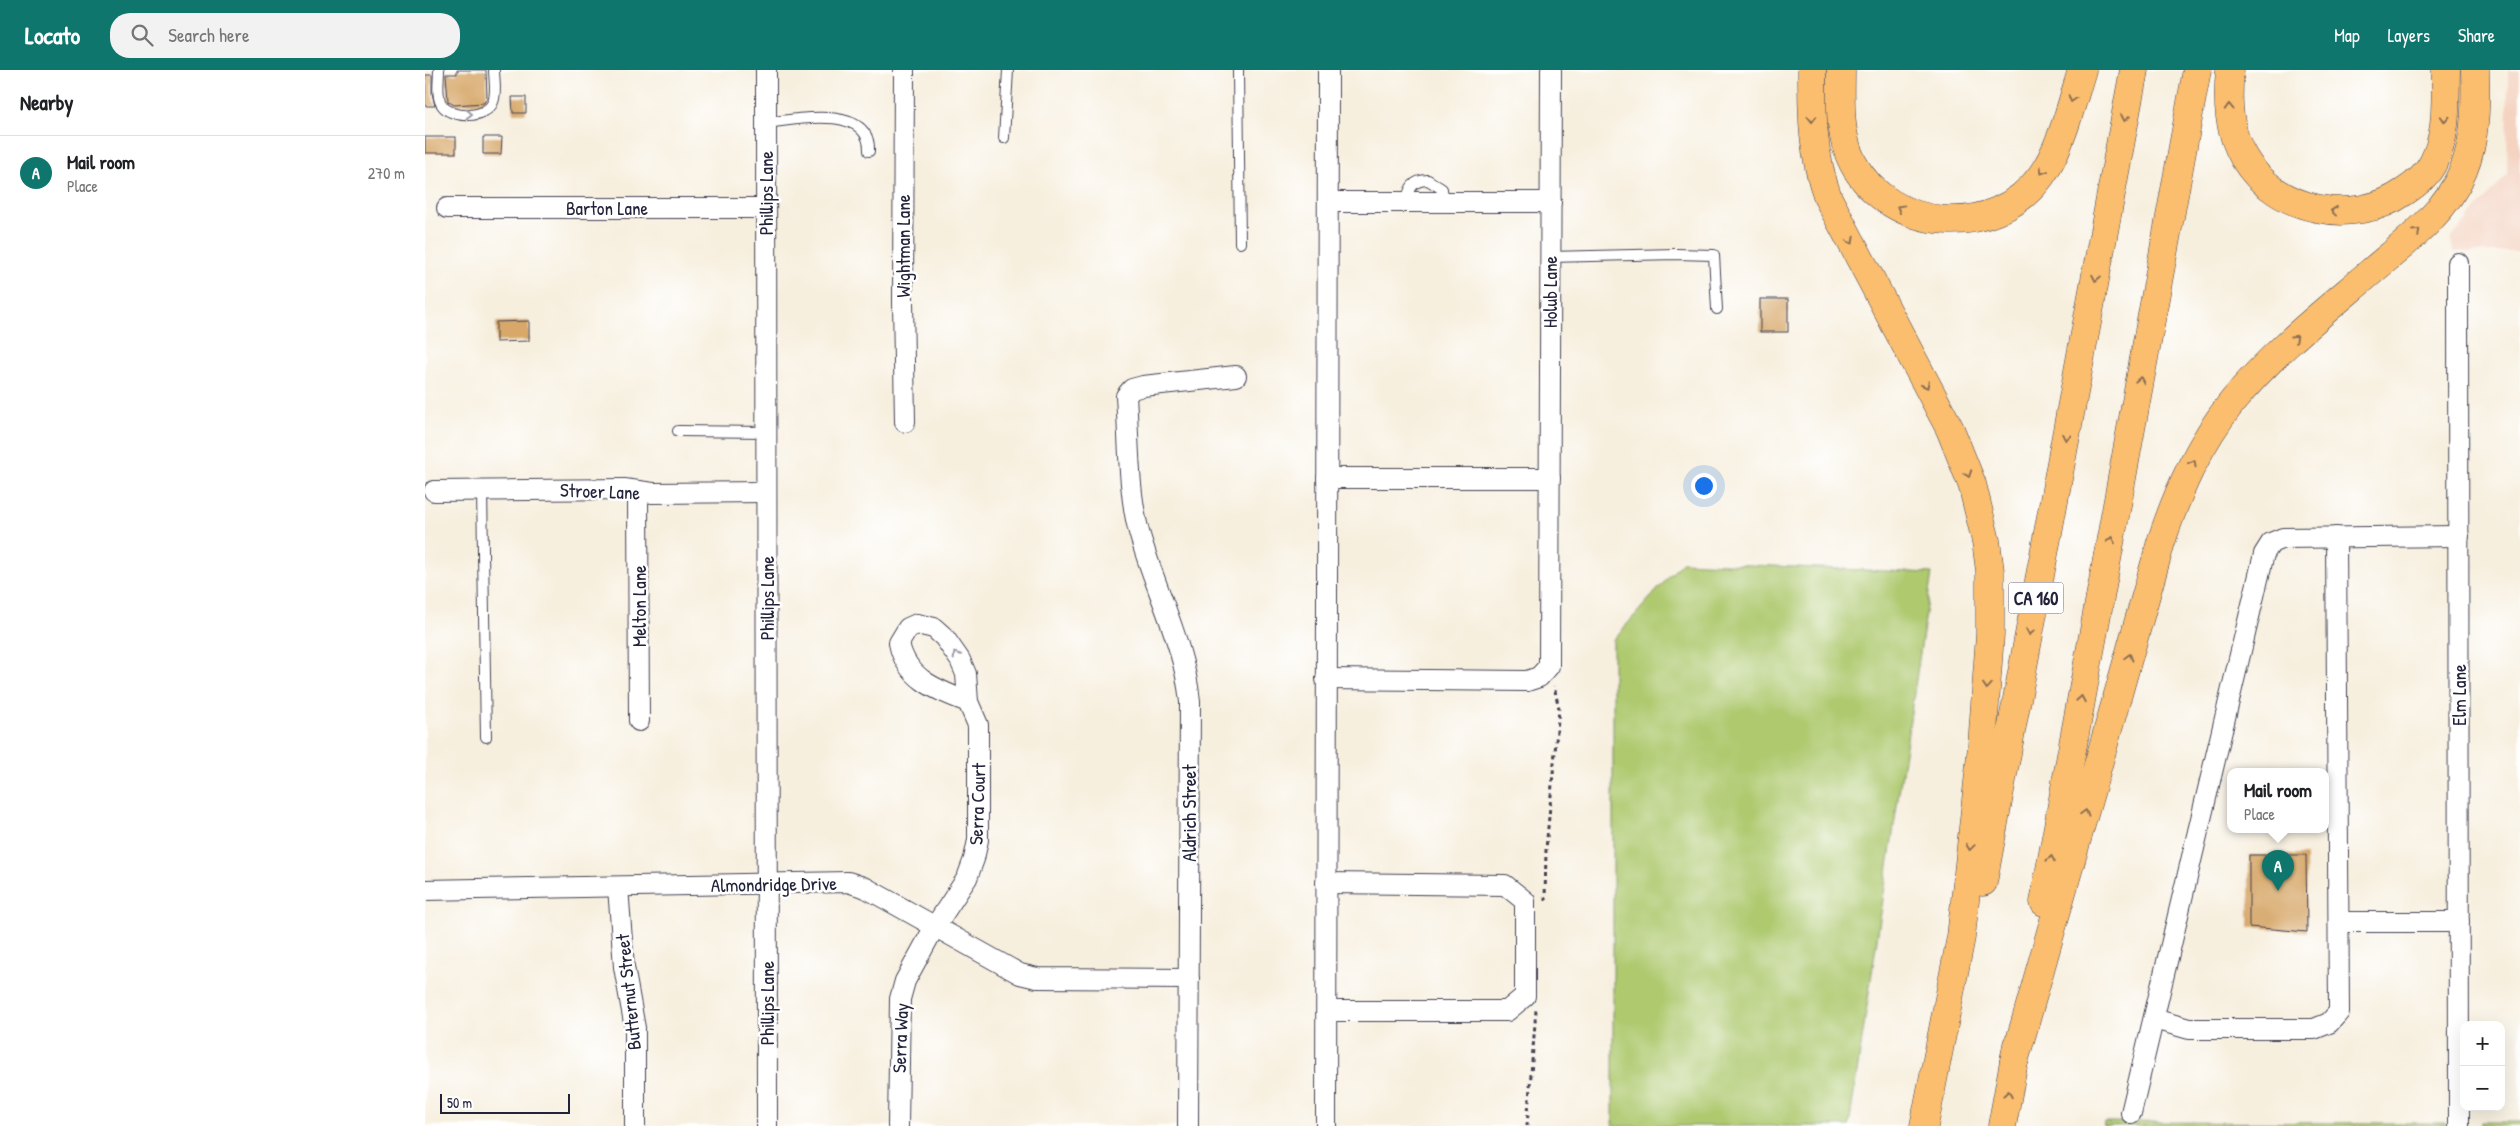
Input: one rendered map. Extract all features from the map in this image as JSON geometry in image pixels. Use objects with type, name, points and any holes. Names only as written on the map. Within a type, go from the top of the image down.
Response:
[{"type":"highway","points":[[1812,70],[1812,121],[1818,172],[1828,198],[1962,456],[1980,513],[1990,571],[1990,634],[1985,712],[1961,937],[1924,1126]]},
{"type":"highway","points":[[1841,70],[1841,114],[1844,141],[1853,162],[1865,182],[1882,197],[1904,212],[1927,219],[1955,222],[2001,210],[2023,195],[2041,176],[2063,127],[2081,70]]},
{"type":"highway","name":"CA 160","points":[[1938,1126],[2134,70]]},
{"type":"highway","points":[[2002,1126],[2197,70]]},
{"type":"highway","points":[[2230,70],[2229,116],[2233,132],[2245,159],[2259,178],[2278,193],[2299,203],[2323,210],[2346,212],[2369,209],[2394,199],[2415,184],[2432,165],[2442,143],[2445,121],[2446,70]]},
{"type":"highway","points":[[2014,1062],[2161,542],[2184,479],[2216,424],[2255,377],[2304,330],[2414,235],[2449,197],[2463,172],[2470,148],[2474,123],[2475,70]]},
{"type":"street","name":"Phillips Lane","points":[[766,70],[767,1126]]},
{"type":"street","name":"Wightman Lane","points":[[904,70],[903,301],[905,422]]},
{"type":"street","points":[[1326,1126],[1328,70]]},
{"type":"street","name":"Holub Lane","points":[[1326,679],[1527,681],[1539,677],[1549,666],[1551,70]]},
{"type":"street","points":[[1329,202],[1551,202]]},
{"type":"street","name":"Barton Lane","points":[[447,208],[766,208]]},
{"type":"street","name":"Elm Lane","points":[[2458,263],[2459,1126]]},
{"type":"street","name":"Aldrich Street","points":[[1188,1126],[1189,702],[1187,674],[1179,644],[1145,552],[1135,510],[1126,396],[1133,389],[1143,386],[1236,376]]},
{"type":"street","points":[[1327,478],[1550,478]]},
{"type":"street","name":"Stroer Lane","points":[[434,491],[766,492]]},
{"type":"street","name":"Melton Lane","points":[[638,491],[639,721]]},
{"type":"street","points":[[2131,1113],[2264,554],[2271,543],[2283,538],[2459,536]]},
{"type":"street","points":[[2154,1019],[2189,1029],[2314,1029],[2329,1024],[2339,1012],[2336,537]]},
{"type":"street","name":"Serra Court","points":[[934,928],[967,878],[978,840],[978,725],[968,702]]},
{"type":"street","name":"Almondridge Drive","points":[[425,890],[848,882],[866,888],[934,928],[1020,974],[1037,978],[1189,978]]},
{"type":"street","points":[[1326,883],[1505,885],[1525,901],[1525,996],[1507,1011],[1327,1011]]},
{"type":"street","name":"Butternut Street","points":[[618,887],[623,967],[635,1028],[635,1126]]},
{"type":"street","points":[[2339,922],[2459,922]]},
{"type":"street","name":"Serra Way","points":[[898,1126],[900,999],[905,981],[934,928]]},
{"type":"lane","points":[[439,70],[439,98],[442,106],[452,114],[478,114],[489,109],[494,100],[494,70]]},
{"type":"lane","points":[[1004,138],[1008,70]]},
{"type":"lane","points":[[1238,70],[1241,243]]},
{"type":"lane","points":[[766,123],[830,118],[852,121],[865,130],[869,142],[869,151]]},
{"type":"lane","points":[[1549,257],[1714,255],[1717,309]]},
{"type":"lane","points":[[678,431],[766,432]]},
{"type":"lane","points":[[482,490],[486,737]]},
{"type":"shaded area","points":[[2508,70],[2520,70],[2520,252],[2453,252],[2452,237],[2507,175]]},
{"type":"green space","points":[[1682,562],[1932,573],[1849,1126],[1613,1126],[1613,640]]},
{"type":"green space","points":[[2104,1122],[2445,1123],[2445,1126],[2103,1126]]},
{"type":"green space","points":[[2481,1122],[2520,1122],[2520,1126],[2481,1126]]},
{"type":"building","points":[[457,70],[486,70],[487,98],[484,103],[454,105],[448,101],[446,74],[457,74]]},
{"type":"building","points":[[425,75],[432,75],[432,93],[435,106],[425,106]]},
{"type":"building","points":[[512,97],[526,97],[526,113],[513,113]]},
{"type":"building","points":[[425,137],[456,137],[456,153],[425,153]]},
{"type":"building","points":[[483,137],[502,137],[501,154],[483,154]]},
{"type":"building","points":[[1760,299],[1788,299],[1788,332],[1760,332]]},
{"type":"building","points":[[529,321],[529,341],[496,342],[496,322]]},
{"type":"building","points":[[2249,855],[2306,855],[2307,932],[2249,927]]},
{"type":"place","name":"Mail room","points":[[2278,891]]}]
